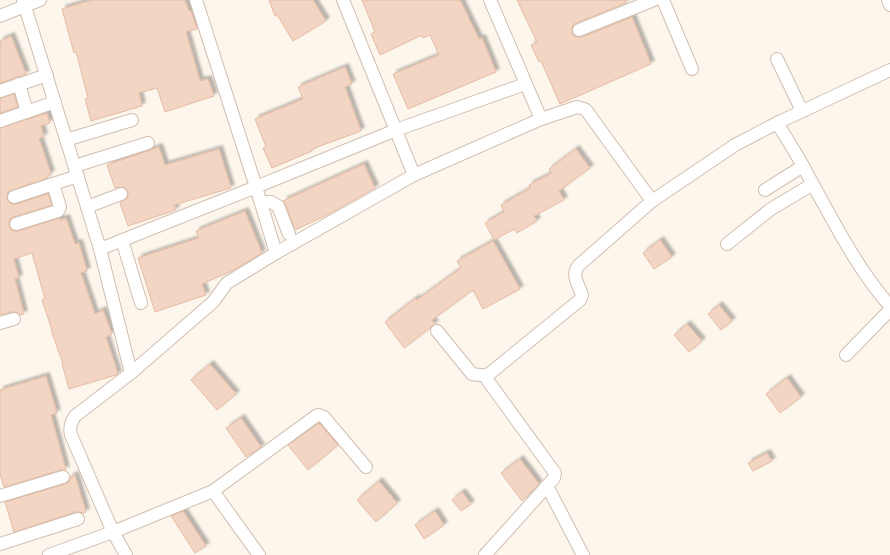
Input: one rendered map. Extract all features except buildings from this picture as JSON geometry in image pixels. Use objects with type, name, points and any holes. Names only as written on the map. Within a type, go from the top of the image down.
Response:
[{"type":"street","points":[[0,16],[24,3],[40,0]]},
{"type":"street","points":[[196,0],[276,253]]},
{"type":"street","points":[[343,0],[414,175]]},
{"type":"street","points":[[490,0],[541,119]]},
{"type":"street","points":[[579,30],[654,0]]},
{"type":"street","points":[[663,0],[692,69]]},
{"type":"street","points":[[888,0],[890,5]]},
{"type":"street","points":[[24,3],[99,245],[131,373]]},
{"type":"street","points":[[778,59],[802,111]]},
{"type":"street","points":[[485,555],[554,478],[555,473],[488,381],[488,376],[580,300],[582,294],[575,277],[575,272],[578,266],[652,201],[735,145],[777,123],[890,70]]},
{"type":"street","points":[[0,90],[46,75]]},
{"type":"street","points":[[19,84],[27,112]]},
{"type":"street","points":[[99,245],[122,240],[396,130],[525,84]]},
{"type":"street","points":[[0,121],[55,102]]},
{"type":"street","points":[[126,555],[114,532],[71,435],[70,428],[72,421],[75,416],[131,373],[213,302],[227,283],[276,253],[414,175],[541,119],[577,107],[584,108],[591,116],[652,201]]},
{"type":"street","points":[[66,140],[132,120]]},
{"type":"street","points":[[777,123],[803,166],[840,234],[878,293],[890,306]]},
{"type":"street","points":[[14,197],[53,184],[76,172],[148,143]]},
{"type":"street","points":[[76,172],[132,155]]},
{"type":"street","points":[[765,190],[803,166]]},
{"type":"street","points":[[16,224],[58,211],[60,207],[53,184]]},
{"type":"street","points":[[727,244],[771,209],[813,184]]},
{"type":"street","points":[[87,207],[122,194]]},
{"type":"street","points":[[261,203],[269,202],[278,206],[289,234]]},
{"type":"street","points":[[99,245],[133,228]]},
{"type":"street","points":[[122,240],[141,303]]},
{"type":"street","points":[[846,355],[890,310]]},
{"type":"street","points":[[0,324],[14,319]]},
{"type":"street","points":[[437,331],[472,374],[488,376]]},
{"type":"street","points":[[49,555],[114,532],[213,491],[319,415],[324,418],[366,467]]},
{"type":"street","points":[[0,496],[63,477]]},
{"type":"street","points":[[547,486],[583,555]]},
{"type":"street","points":[[213,491],[259,555]]},
{"type":"street","points":[[0,544],[78,519]]}]
